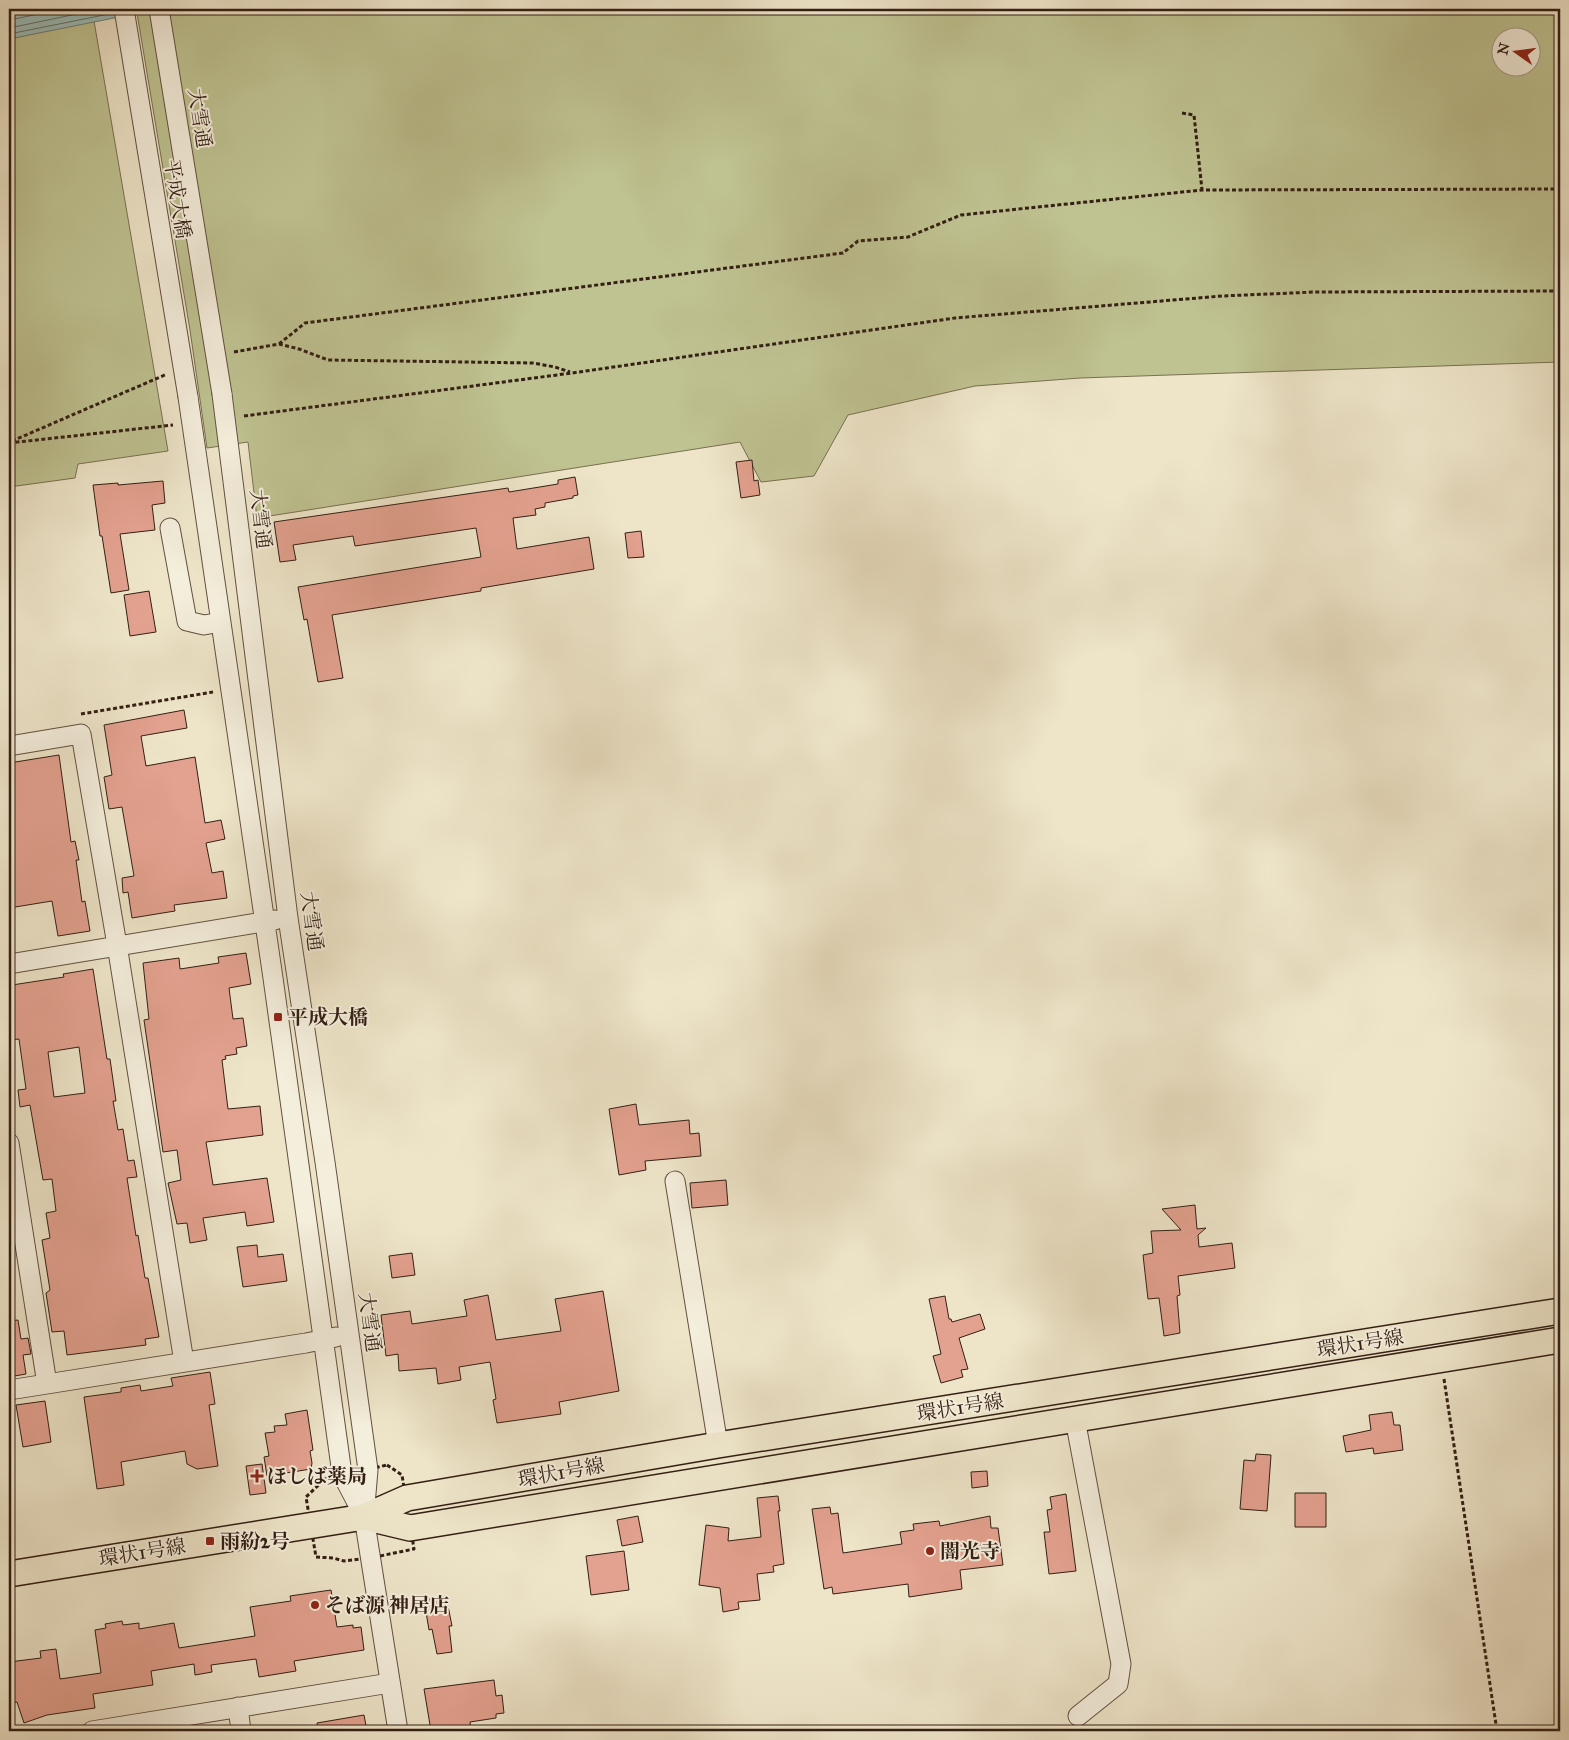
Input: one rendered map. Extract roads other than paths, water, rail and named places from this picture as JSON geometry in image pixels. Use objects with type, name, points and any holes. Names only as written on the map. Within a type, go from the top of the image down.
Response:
[{"type":"main road","name":"環状1号線","points":[[9,1574],[364,1517],[407,1498],[718,1445],[1560,1311]]},
{"type":"main road","name":"環状1号線","points":[[364,1517],[410,1528],[1560,1340]]},
{"type":"street","name":"平成大橋","points":[[124,9],[188,397],[221,622]]},
{"type":"street","name":"大雪通","points":[[159,9],[226,418],[288,918],[325,1162],[368,1470],[364,1517]]},
{"type":"street","points":[[170,528],[187,621],[204,625],[221,622],[342,1474],[364,1517],[398,1731]]},
{"type":"street","points":[[9,746],[81,734],[184,1362]]},
{"type":"street","points":[[9,964],[288,918]]},
{"type":"street","points":[[9,1144],[47,1384]]},
{"type":"street","points":[[675,1181],[718,1445]]},
{"type":"street","points":[[9,1390],[349,1335]]},
{"type":"street","points":[[1075,1419],[1121,1664],[1118,1684],[1078,1716]]},
{"type":"street","points":[[92,1731],[390,1683]]},
{"type":"street","points":[[238,1707],[241,1731]]},
{"type":"water","points":[[9,9],[159,9],[9,39]]},
{"type":"place","name":"平成大橋","points":[[278,1017]]},
{"type":"place","name":"ほしば薬局","points":[[257,1476]]},
{"type":"place","name":"雨紛2号","points":[[210,1541]]},
{"type":"place","name":"闇光寺","points":[[930,1551]]},
{"type":"place","name":"そば源 神居店","points":[[315,1605]]}]
